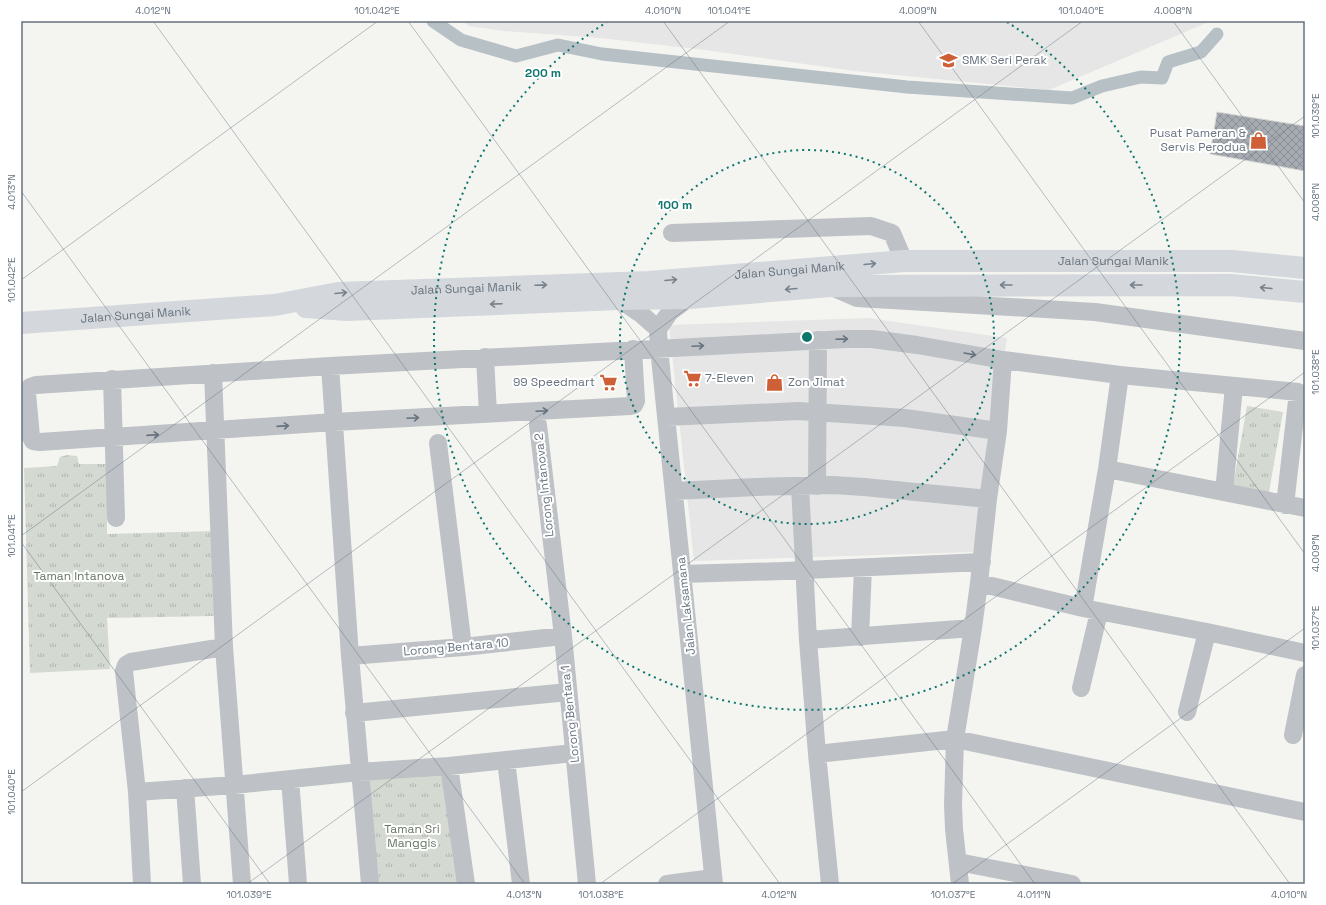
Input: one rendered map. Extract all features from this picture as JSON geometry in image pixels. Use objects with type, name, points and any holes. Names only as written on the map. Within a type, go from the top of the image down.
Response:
[{"type":"main road","name":"Jalan Sungai Manik","points":[[29,323],[275,305],[338,293],[649,282],[904,261],[1232,261],[1305,268]]},
{"type":"main road","name":"Jalan Sungai Manik","points":[[275,305],[346,310],[619,299],[689,298],[830,286],[1231,285],[1305,292]]},
{"type":"street","points":[[672,233],[871,226],[892,233],[904,261]]},
{"type":"street","points":[[830,286],[857,298],[1095,312],[1305,341]]},
{"type":"street","points":[[619,299],[641,314],[658,329],[670,312],[689,298]]},
{"type":"street","name":"Jalan Laksamana","points":[[658,329],[713,881]]},
{"type":"street","points":[[633,349],[636,401],[634,405],[630,406],[334,422],[40,442],[34,442],[31,437],[27,393],[30,387],[36,384],[633,349],[818,340],[872,339],[1003,360],[1120,375],[1298,392],[1286,504]]},
{"type":"street","points":[[818,340],[817,412],[809,486],[804,570],[817,754],[830,884]]},
{"type":"street","points":[[485,357],[488,414]]},
{"type":"street","points":[[960,884],[953,805],[955,739],[982,562],[988,499],[998,432],[1003,360]]},
{"type":"street","points":[[330,366],[354,713],[370,884]]},
{"type":"street","points":[[213,373],[224,647],[242,884]]},
{"type":"street","points":[[1081,688],[1107,469],[1120,375]]},
{"type":"street","points":[[112,379],[116,518]]},
{"type":"street","points":[[1224,492],[1234,386]]},
{"type":"street","points":[[666,417],[798,411],[905,418],[998,432]]},
{"type":"street","name":"Lorong Intanova 2","points":[[538,426],[551,544]]},
{"type":"street","points":[[438,443],[462,647]]},
{"type":"street","points":[[1107,469],[1305,508]]},
{"type":"street","points":[[674,491],[756,487],[864,487],[988,499]]},
{"type":"street","name":"Lorong Bentara 1","points":[[551,544],[563,636],[587,884]]},
{"type":"street","points":[[682,574],[863,568],[982,562]]},
{"type":"street","points":[[860,636],[863,568]]},
{"type":"street","points":[[979,583],[1091,610],[1207,632],[1305,653]]},
{"type":"street","points":[[808,640],[973,628]]},
{"type":"street","points":[[1187,712],[1207,632]]},
{"type":"street","name":"Lorong Bentara 10","points":[[350,656],[462,647],[563,636]]},
{"type":"street","points":[[142,884],[137,792],[124,671],[126,666],[131,662],[224,647]]},
{"type":"street","points":[[1294,734],[1305,675]]},
{"type":"street","points":[[354,713],[568,692]]},
{"type":"street","points":[[817,754],[955,739],[1305,812]]},
{"type":"street","points":[[137,792],[234,785],[359,772],[449,766],[574,753]]},
{"type":"street","points":[[506,760],[521,884]]},
{"type":"street","points":[[449,766],[466,884]]},
{"type":"street","points":[[290,779],[298,884]]},
{"type":"street","points":[[185,788],[192,884]]},
{"type":"street","points":[[958,862],[1072,884]]},
{"type":"street","points":[[667,884],[713,881]]},
{"type":"shaded area","name":"SMK Seri Perak","points":[[462,21],[1211,21],[1049,90],[855,71],[705,50],[600,38],[504,31],[469,26]]},
{"type":"shaded area","points":[[868,318],[1007,338],[973,552],[694,561],[669,325]]},
{"type":"green space","points":[[1247,406],[1283,412],[1269,492],[1233,485]]},
{"type":"green space","name":"Taman Intanova","points":[[67,455],[77,456],[79,464],[107,464],[107,534],[214,531],[214,616],[107,618],[110,669],[30,673],[24,468],[57,466],[60,457]]},
{"type":"green space","name":"Taman Sri Manggis","points":[[446,772],[462,884],[374,884],[363,775]]},
{"type":"building","name":"Pusat Pameran & Servis Perodua","points":[[1217,112],[1305,126],[1305,171],[1210,154]]},
{"type":"waterway","points":[[433,21],[461,40],[516,56],[558,45],[602,54],[907,87],[1072,98],[1102,86],[1141,77],[1162,78],[1168,62],[1201,52],[1217,34]]},
{"type":"place","name":"SMK Seri Perak","points":[[949,60]]},
{"type":"place","name":"Pusat Pameran & Servis Perodua","points":[[1259,140]]},
{"type":"place","name":"7-Eleven","points":[[692,378]]},
{"type":"place","name":"99 Speedmart","points":[[608,382]]},
{"type":"place","name":"Zon Jimat","points":[[775,382]]}]
